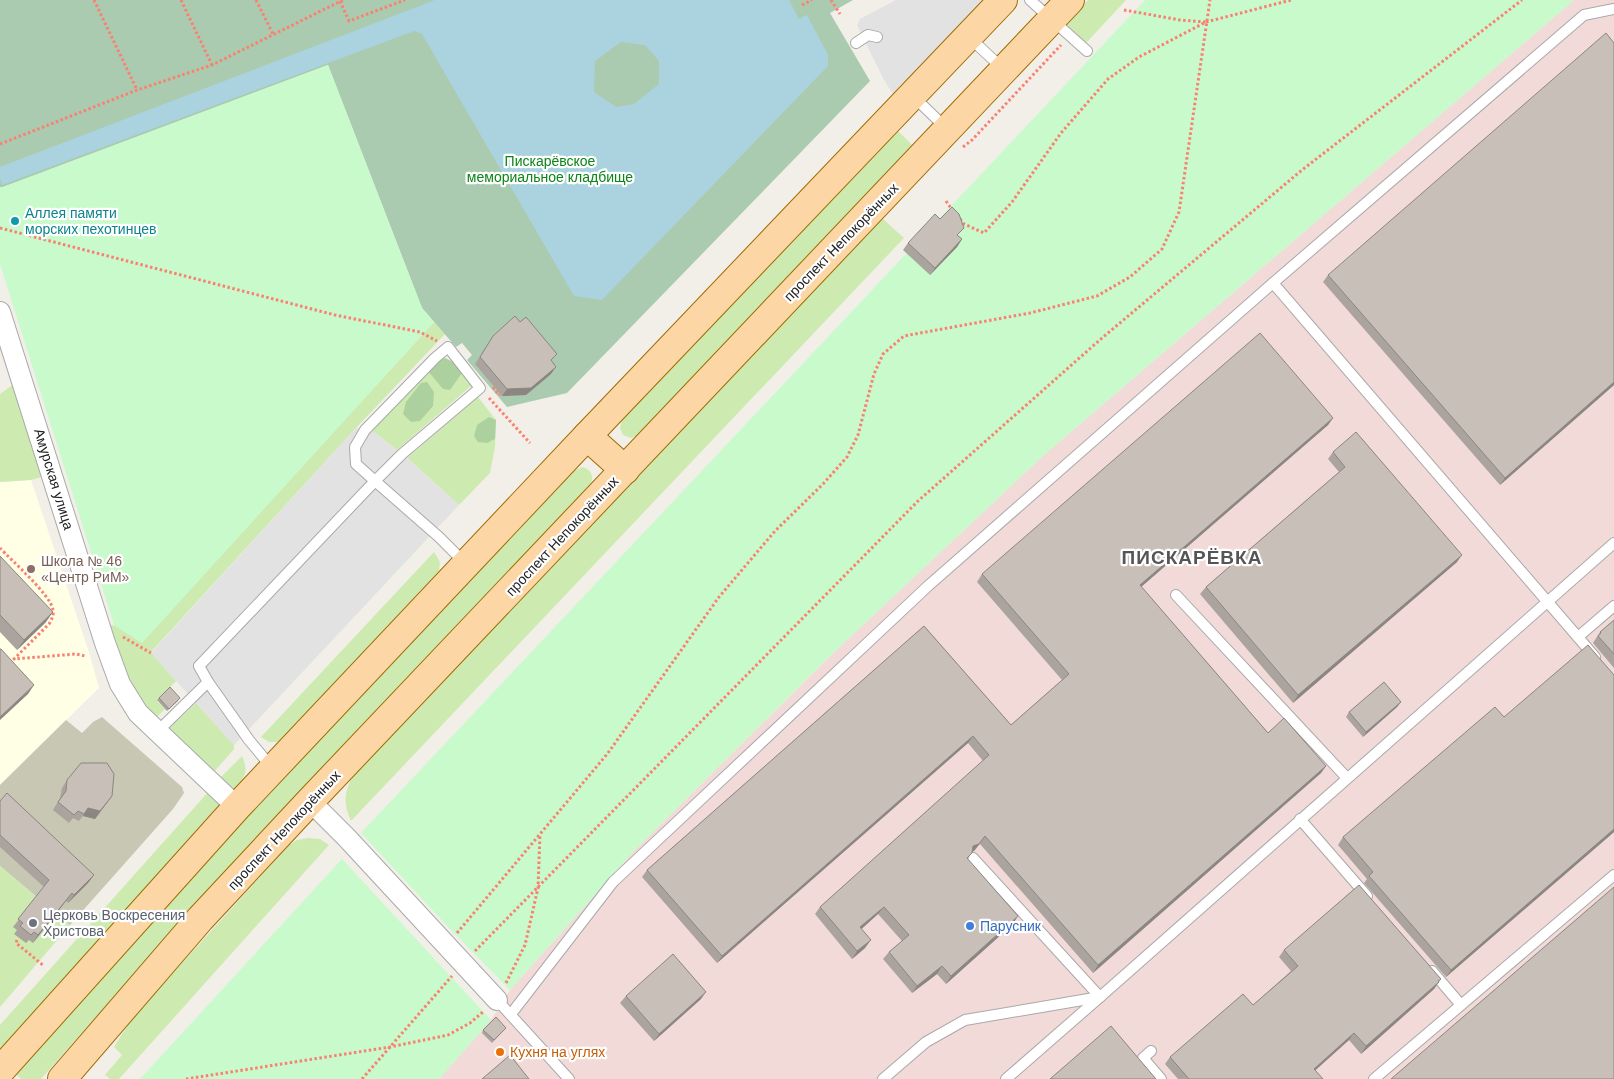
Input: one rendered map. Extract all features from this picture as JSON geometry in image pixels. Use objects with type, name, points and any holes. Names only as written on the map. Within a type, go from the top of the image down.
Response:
[{"type":"main road","points":[[0,1071],[237,807],[587,436],[1003,0]]},
{"type":"main road","name":"проспект Непокорённых","points":[[62,1079],[200,920],[310,801],[624,470],[952,141],[1004,70],[1064,18]]},
{"type":"main road","points":[[587,436],[624,470]]},
{"type":"street","name":"Амурская улица","points":[[0,312],[104,643],[120,684],[138,713],[237,807]]},
{"type":"street","points":[[310,801],[497,1000]]},
{"type":"lane","points":[[1030,0],[1064,18],[1086,51]]},
{"type":"lane","points":[[511,1014],[613,882],[928,586],[1273,283],[1584,15],[1614,9]]},
{"type":"lane","points":[[856,43],[868,35],[877,37]]},
{"type":"lane","points":[[968,37],[1004,70]]},
{"type":"lane","points":[[912,96],[952,141]]},
{"type":"lane","points":[[1273,283],[1602,664]]},
{"type":"lane","points":[[273,769],[249,740],[208,682],[199,666],[375,481],[402,454],[480,388],[448,347],[365,430],[355,447],[356,464],[375,481],[439,537],[466,565]]},
{"type":"lane","points":[[1006,1079],[1614,543]]},
{"type":"lane","points":[[1176,595],[1347,778]]},
{"type":"lane","points":[[1578,637],[1614,606]]},
{"type":"lane","points":[[158,731],[208,682]]},
{"type":"lane","points":[[1300,819],[1373,903]]},
{"type":"lane","points":[[973,858],[1100,997]]},
{"type":"lane","points":[[1374,1079],[1614,875]]},
{"type":"lane","points":[[1423,961],[1461,1005]]},
{"type":"lane","points":[[884,1079],[926,1042],[965,1020],[1100,997]]},
{"type":"lane","points":[[497,1000],[569,1079]]},
{"type":"lane","points":[[1151,1051],[1143,1058],[1161,1079]]},
{"type":"path","points":[[94,0],[137,90]]},
{"type":"path","points":[[180,0],[212,65]]},
{"type":"path","points":[[256,0],[273,34]]},
{"type":"path","points":[[0,144],[137,90],[212,65],[341,0],[349,21],[405,0]]},
{"type":"path","points":[[802,5],[812,0]]},
{"type":"path","points":[[831,0],[840,14]]},
{"type":"path","points":[[447,945],[608,753],[718,597],[775,531],[824,484],[847,457],[858,435],[874,374],[883,354],[904,336],[1030,313],[1097,296],[1130,276],[1162,248],[1179,212],[1210,0]]},
{"type":"path","points":[[946,201],[964,224],[984,233],[1012,202],[1061,133],[1108,79],[1140,57],[1206,22],[1291,0]]},
{"type":"path","points":[[362,1079],[464,963],[918,502],[1102,338],[1302,170],[1522,0]]},
{"type":"path","points":[[1124,10],[1180,20],[1206,22]]},
{"type":"path","points":[[952,141],[972,140],[1064,18]]},
{"type":"path","points":[[0,228],[335,315],[420,332],[448,347]]},
{"type":"path","points":[[480,388],[530,444]]},
{"type":"path","points":[[0,548],[46,596],[53,608],[53,617],[49,624],[14,659],[76,654],[85,656]]},
{"type":"path","points":[[186,1079],[390,1047],[448,1035],[470,1024],[497,1000],[525,945],[538,888],[540,834]]},
{"type":"path","points":[[18,940],[16,943],[44,966]]},
{"type":"shaded area","points":[[896,0],[985,0],[894,96],[857,25],[860,19]]},
{"type":"shaded area","points":[[1574,0],[1614,0],[1614,1079],[439,1079],[491,1020],[510,990],[633,852],[831,655],[1044,455]]},
{"type":"shaded area","points":[[356,428],[371,430],[402,454],[459,505],[234,745],[151,653]]},
{"type":"shaded area","name":"Школа № 46 «Центр РиМ»","points":[[31,480],[89,652],[99,688],[0,785],[0,482]]},
{"type":"shaded area","points":[[102,717],[182,787],[184,793],[173,809],[70,925],[0,866],[0,785],[66,720],[82,733],[93,722]]},
{"type":"green space","name":"Пискарёвское мемориальное кладбище","points":[[0,0],[853,0],[830,13],[870,81],[567,393],[507,407],[467,360],[472,355],[462,343],[456,347],[422,308],[328,65],[0,187]]},
{"type":"green space","points":[[1088,0],[1126,0],[1086,43],[1065,24]]},
{"type":"green space","points":[[1145,0],[1574,0],[1044,455],[831,655],[633,852],[510,990],[449,928],[361,833]]},
{"type":"green space","points":[[328,65],[422,308],[434,322],[142,643],[114,625],[0,264],[0,187]]},
{"type":"green space","points":[[897,130],[912,145],[638,435],[631,438],[623,435],[620,428],[622,420]]},
{"type":"green space","points":[[882,218],[904,238],[351,821],[346,804],[346,793],[353,776]]},
{"type":"green space","points":[[434,322],[445,334],[356,428],[151,652],[176,681],[157,701],[165,709],[155,719],[125,682],[106,626],[114,625],[142,642]]},
{"type":"green space","points":[[445,358],[453,362],[472,385],[397,450],[371,430],[439,361]]},
{"type":"green space","points":[[445,358],[453,362],[462,373],[450,390],[443,389],[428,371]]},
{"type":"green space","points":[[427,382],[434,392],[433,406],[420,421],[411,422],[403,414],[406,402],[421,383]]},
{"type":"green space","points":[[14,384],[45,476],[31,480],[0,482],[0,394]]},
{"type":"green space","points":[[478,397],[496,420],[495,447],[490,473],[459,505],[407,458]]},
{"type":"green space","points":[[489,417],[496,420],[495,439],[487,443],[478,442],[474,436],[477,425]]},
{"type":"green space","points":[[582,467],[591,474],[590,485],[263,830],[41,1079],[21,1079],[16,1074],[246,817],[574,471]]},
{"type":"green space","points":[[434,552],[440,562],[439,571],[278,742],[269,742],[261,737]]},
{"type":"green space","points":[[196,703],[234,745],[234,749],[213,773],[166,731]]},
{"type":"green space","points":[[242,756],[245,767],[244,776],[232,791],[219,779]]},
{"type":"green space","points":[[210,790],[222,801],[0,1051],[0,1025]]},
{"type":"green space","points":[[308,838],[320,839],[329,845],[119,1079],[110,1079],[105,1075],[122,1055],[114,1047],[133,1017],[289,845],[297,840]]},
{"type":"green space","points":[[342,859],[491,1020],[439,1079],[140,1079]]},
{"type":"green space","points":[[0,866],[70,925],[0,1007]]},
{"type":"water","points":[[435,0],[789,0],[799,19],[807,15],[828,55],[828,66],[602,300],[574,296],[422,34],[414,31],[2,185],[0,167]],"holes":[[[621,42],[645,45],[659,61],[659,84],[634,104],[616,107],[594,92],[595,61]]]},
{"type":"building","points":[[1606,33],[1614,43],[1614,382],[1505,478],[1328,275]]},
{"type":"building","points":[[952,207],[959,214],[964,228],[957,235],[962,239],[935,268],[908,243],[935,214],[940,219]]},
{"type":"building","points":[[515,316],[520,322],[526,317],[557,354],[551,360],[556,367],[531,388],[507,389],[480,357],[493,336]]},
{"type":"building","points":[[1260,333],[1333,418],[1140,585],[1268,733],[1284,718],[1326,766],[1098,965],[985,836],[979,844],[973,846],[972,853],[967,858],[1018,916],[951,976],[942,966],[917,986],[889,952],[909,935],[884,907],[860,927],[871,940],[857,951],[820,907],[989,755],[973,736],[722,956],[647,870],[924,626],[1011,725],[1069,674],[982,574]]},
{"type":"building","points":[[1356,432],[1462,555],[1298,695],[1206,587],[1345,467],[1333,452]]},
{"type":"building","points":[[0,556],[53,612],[24,640],[0,615]]},
{"type":"building","points":[[1614,620],[1614,654],[1598,636]]},
{"type":"building","points":[[1588,645],[1614,675],[1614,829],[1451,970],[1369,876],[1373,872],[1343,837],[1495,707],[1504,717]]},
{"type":"building","points":[[0,649],[34,685],[0,717]]},
{"type":"building","points":[[1384,682],[1401,702],[1366,732],[1349,712]]},
{"type":"building","points":[[170,687],[180,698],[169,709],[159,698]]},
{"type":"building","points":[[81,763],[107,763],[114,774],[112,796],[100,811],[88,808],[84,814],[78,811],[74,815],[58,802],[66,791],[67,780]]},
{"type":"building","points":[[7,793],[94,875],[74,895],[72,893],[38,935],[34,932],[31,935],[20,926],[23,923],[18,919],[49,880],[0,835],[0,801]]},
{"type":"building","points":[[1359,885],[1441,979],[1439,982],[1366,1046],[1354,1033],[1314,1069],[1323,1079],[1189,1079],[1170,1057],[1243,994],[1253,1005],[1298,966],[1284,950]]},
{"type":"building","points":[[1614,887],[1614,1079],[1391,1079]]},
{"type":"building","points":[[673,954],[706,992],[659,1034],[626,996]]},
{"type":"building","points":[[496,1017],[506,1028],[494,1040],[483,1030]]},
{"type":"building","points":[[1111,1026],[1156,1079],[1050,1079]]},
{"type":"building","points":[[510,1055],[529,1079],[482,1079]]},
{"type":"place","name":"Аллея памяти морских пехотинцев","points":[[15,221]]},
{"type":"place","name":"Школа № 46 «Центр РиМ»","points":[[31,569]]},
{"type":"place","name":"Церковь Воскресения Христова","points":[[33,923]]},
{"type":"place","name":"Парусник","points":[[970,926]]},
{"type":"place","name":"Кухня на углях","points":[[500,1052]]},
{"type":"district","name":"ПИСКАРЁВКА","points":[[1192,557]]}]
